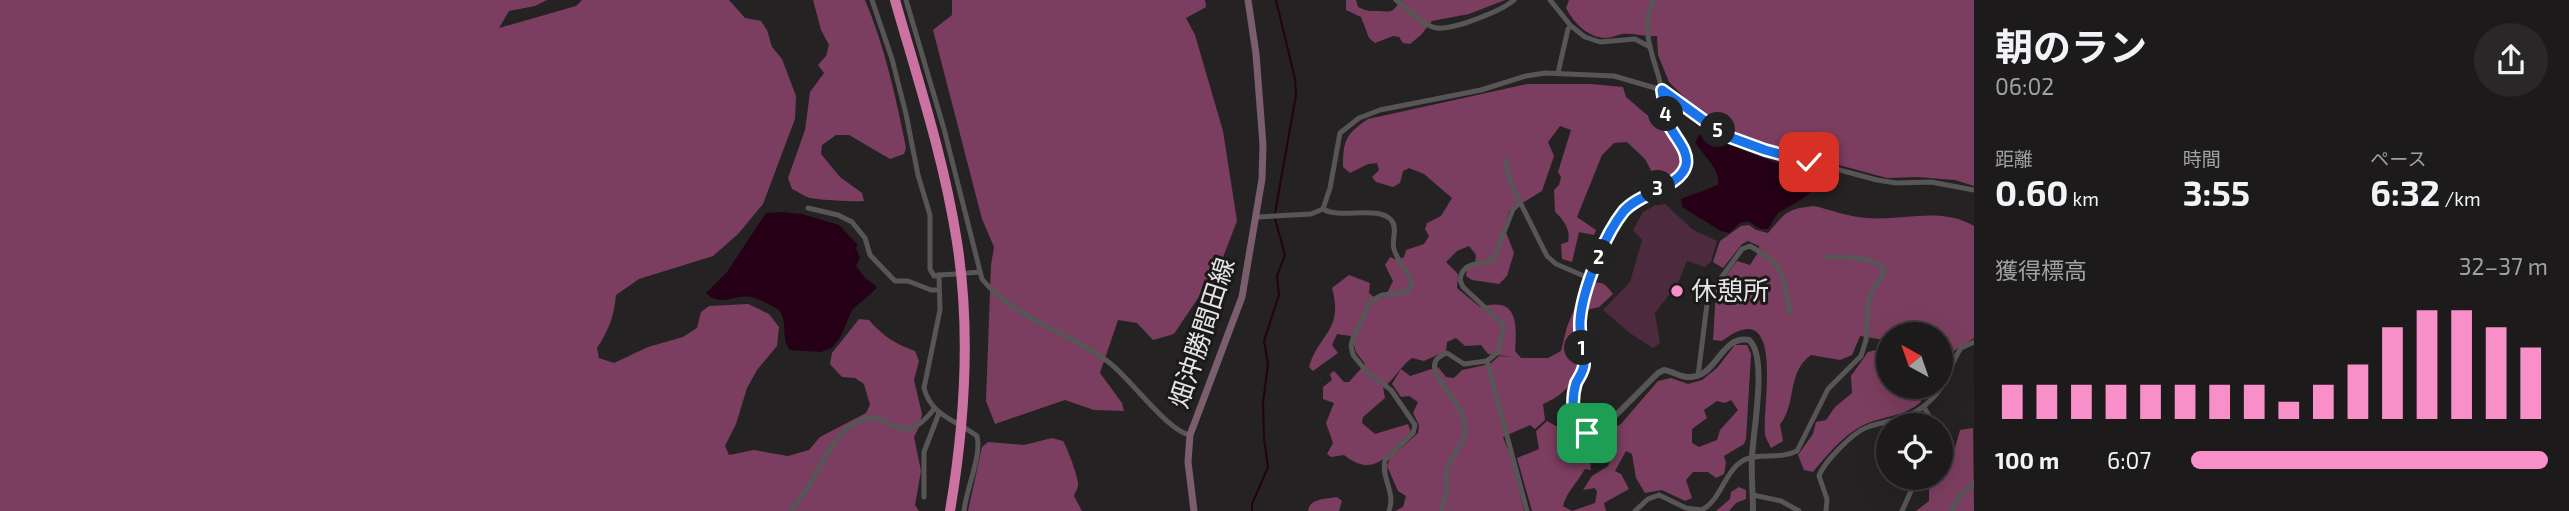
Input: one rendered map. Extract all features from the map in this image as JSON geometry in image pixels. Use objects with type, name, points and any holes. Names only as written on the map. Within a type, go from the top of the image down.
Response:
[{"type":"highway","points":[[895,0],[934,139],[957,243],[965,356],[960,443],[950,511]]},
{"type":"main road","name":"畑沖勝間田線","points":[[1194,511],[1188,462],[1190,435],[1242,297],[1262,179],[1263,145],[1256,54],[1248,0]]},
{"type":"street","points":[[872,0],[892,58],[915,163],[930,215],[930,269],[934,276],[956,274]]},
{"type":"street","points":[[906,0],[944,129],[980,272],[989,288],[1111,363],[1172,427],[1190,435]]},
{"type":"street","points":[[1396,0],[1418,18],[1438,28],[1474,20],[1503,8],[1514,0]]},
{"type":"street","points":[[1550,0],[1571,26],[1585,37],[1600,41],[1635,39],[1650,47]]},
{"type":"street","points":[[1654,0],[1646,19],[1650,47],[1670,127],[1685,152],[1686,163],[1684,170],[1674,181],[1641,196],[1623,212],[1597,261],[1580,320],[1584,363],[1573,401],[1575,420],[1581,430],[1587,433],[1600,431],[1658,373],[1664,370],[1682,376],[1698,376],[1707,370],[1729,344],[1742,338],[1754,343],[1758,360],[1752,457],[1754,511]]},
{"type":"street","points":[[1558,74],[1568,29],[1571,26]]},
{"type":"street","points":[[1323,209],[1330,188],[1340,133],[1359,118],[1412,102],[1481,90],[1526,76],[1558,74],[1614,76],[1662,90],[1724,135],[1765,150],[1877,180],[1931,182],[1974,190]]},
{"type":"street","points":[[1505,160],[1510,182],[1547,256],[1556,264],[1591,279]]},
{"type":"street","points":[[1441,511],[1448,486],[1446,470],[1463,442],[1465,424],[1458,405],[1436,376],[1434,365],[1436,360],[1447,353],[1464,364],[1487,361],[1498,352],[1504,325],[1463,287],[1461,272],[1471,264],[1493,260],[1513,209],[1520,203]]},
{"type":"street","points":[[808,208],[838,215],[852,222],[865,238],[870,255],[895,281],[908,281],[931,290],[939,290]]},
{"type":"street","points":[[1257,217],[1311,214],[1323,209],[1335,214],[1381,214],[1392,221],[1395,227],[1393,247],[1412,283],[1408,292],[1382,295],[1371,301],[1351,346],[1353,355],[1367,372],[1391,390],[1415,425],[1413,433],[1385,460],[1385,472],[1392,494],[1389,511]]},
{"type":"street","points":[[1698,376],[1708,296],[1742,249],[1751,246],[1771,258],[1779,267],[1790,313]]},
{"type":"street","points":[[1635,511],[1647,499],[1659,495],[1686,508],[1702,510],[1713,501],[1741,462],[1752,457],[1788,455],[1797,451],[1828,389],[1861,356],[1865,347],[1868,302],[1884,272],[1883,267],[1868,260],[1828,257]]},
{"type":"street","points":[[968,273],[980,272]]},
{"type":"street","points":[[939,275],[940,310],[924,388],[926,398],[936,411],[977,436],[979,444],[966,491],[964,511]]},
{"type":"street","points":[[1826,511],[1827,499],[1819,477],[1827,461],[1861,430],[1901,419],[1924,407],[1946,384],[1961,348],[1974,342]]},
{"type":"street","points":[[1487,361],[1527,511]]},
{"type":"street","points":[[1924,407],[1927,413]]},
{"type":"street","points":[[924,497],[924,452],[936,411]]},
{"type":"street","points":[[791,511],[822,461],[847,429],[860,420],[880,418],[903,430],[909,430],[936,411]]},
{"type":"street","points":[[1952,511],[1958,498],[1974,483]]},
{"type":"street","points":[[1902,511],[1912,490]]},
{"type":"street","points":[[1753,495],[1782,500],[1799,511]]},
{"type":"shaded area","points":[[0,0],[547,0],[535,6],[509,11],[499,28],[576,6],[582,0],[729,0],[745,18],[761,21],[767,30],[772,47],[782,59],[796,96],[795,119],[763,204],[738,234],[713,256],[639,279],[616,295],[610,323],[597,348],[599,358],[614,363],[648,347],[683,337],[697,328],[701,312],[709,306],[748,304],[769,314],[779,327],[777,346],[757,370],[747,388],[736,424],[725,446],[729,455],[754,450],[788,456],[809,450],[820,437],[866,413],[870,405],[864,384],[855,378],[842,377],[830,364],[832,353],[859,319],[869,320],[890,339],[915,351],[919,361],[914,380],[922,414],[914,437],[921,471],[915,505],[919,511],[0,511]]},
{"type":"shaded area","points":[[813,0],[865,0],[889,73],[906,148],[904,154],[890,159],[849,135],[836,135],[822,145],[821,154],[840,177],[862,193],[864,201],[807,197],[792,189],[788,178],[805,130],[810,92],[824,73],[818,65],[826,56],[829,45],[821,30]]},
{"type":"shaded area","points":[[952,0],[1205,0],[1206,7],[1186,18],[1195,35],[1223,131],[1237,221],[1220,265],[1174,334],[1153,340],[1137,323],[1118,320],[1100,373],[1122,403],[1124,411],[1094,410],[1065,400],[995,424],[986,401],[994,247],[982,219],[933,30],[952,15]]},
{"type":"shaded area","points":[[1346,0],[1356,0],[1358,7],[1365,10],[1388,11],[1393,10],[1401,0],[1505,0],[1469,14],[1432,21],[1410,44],[1393,36],[1375,43],[1369,38],[1361,17],[1346,10]]},
{"type":"shaded area","points":[[1569,0],[1974,0],[1974,186],[1955,180],[1887,178],[1754,142],[1720,125],[1688,101],[1669,82],[1658,55],[1657,36],[1622,34],[1605,38],[1592,35],[1569,14],[1566,8]]},
{"type":"shaded area","points":[[1527,84],[1623,87],[1626,97],[1647,115],[1659,114],[1680,158],[1678,170],[1668,177],[1655,178],[1645,159],[1627,142],[1614,143],[1602,155],[1577,217],[1596,230],[1594,235],[1579,232],[1572,262],[1562,259],[1561,244],[1568,242],[1568,229],[1555,212],[1554,190],[1559,185],[1561,177],[1558,172],[1571,130],[1560,126],[1548,142],[1554,156],[1542,191],[1509,211],[1504,227],[1514,253],[1507,276],[1499,284],[1472,280],[1466,276],[1467,268],[1475,264],[1476,255],[1469,246],[1457,251],[1446,262],[1458,274],[1457,288],[1480,307],[1502,305],[1512,314],[1516,331],[1515,351],[1521,358],[1548,358],[1561,351],[1567,327],[1583,287],[1600,283],[1613,294],[1599,307],[1579,312],[1576,335],[1581,357],[1578,373],[1557,397],[1543,404],[1545,420],[1535,429],[1530,425],[1503,437],[1512,460],[1524,511],[1395,511],[1403,507],[1406,496],[1398,491],[1387,466],[1390,458],[1418,433],[1419,425],[1413,413],[1418,402],[1409,396],[1401,397],[1392,384],[1401,369],[1410,376],[1438,367],[1446,377],[1454,378],[1462,370],[1490,364],[1499,356],[1515,357],[1488,354],[1481,345],[1465,346],[1456,338],[1447,342],[1446,351],[1424,361],[1412,358],[1404,365],[1391,381],[1383,387],[1385,398],[1363,417],[1362,423],[1375,434],[1408,424],[1411,432],[1388,455],[1373,464],[1365,465],[1344,455],[1331,457],[1327,454],[1333,443],[1326,423],[1334,403],[1323,399],[1323,387],[1332,380],[1330,374],[1334,371],[1344,382],[1349,382],[1365,364],[1356,352],[1351,336],[1337,334],[1332,345],[1338,353],[1313,371],[1309,367],[1335,314],[1332,288],[1349,275],[1370,283],[1369,293],[1376,299],[1385,297],[1393,281],[1385,265],[1390,257],[1397,260],[1404,257],[1406,250],[1424,244],[1429,236],[1425,229],[1427,223],[1441,216],[1452,198],[1424,174],[1409,168],[1403,171],[1400,183],[1393,187],[1376,182],[1372,177],[1379,170],[1377,163],[1368,164],[1350,173],[1343,167],[1345,144],[1350,134],[1368,119]]},
{"type":"shaded area","points":[[1700,134],[1777,163],[1809,168],[1816,174],[1814,188],[1804,198],[1778,213],[1768,229],[1761,229],[1748,221],[1740,223],[1729,233],[1721,231],[1682,207],[1681,199],[1718,185],[1714,168],[1695,142]]},
{"type":"shaded area","points":[[1664,203],[1692,229],[1717,241],[1711,262],[1705,267],[1687,261],[1678,283],[1655,313],[1660,343],[1653,348],[1631,334],[1603,310],[1630,282],[1642,240],[1633,230],[1643,212]]},
{"type":"shaded area","points":[[1814,206],[1867,218],[1935,215],[1961,220],[1974,226],[1974,338],[1954,351],[1953,354],[1953,322],[1876,322],[1876,339],[1860,336],[1852,355],[1840,360],[1811,355],[1798,371],[1785,416],[1780,424],[1783,441],[1771,448],[1765,433],[1767,379],[1763,341],[1755,331],[1742,330],[1722,341],[1713,340],[1716,289],[1737,261],[1750,265],[1759,251],[1759,246],[1748,241],[1742,244],[1723,268],[1713,262],[1720,241],[1741,226],[1749,225],[1768,233],[1787,213]]},
{"type":"shaded area","points":[[766,213],[802,214],[839,225],[858,245],[856,248],[860,258],[856,266],[865,278],[876,286],[876,289],[852,310],[833,347],[821,352],[790,350],[778,309],[751,297],[717,300],[706,293],[727,272]]},
{"type":"shaded area","points":[[1735,345],[1747,345],[1751,354],[1746,439],[1744,444],[1724,456],[1724,474],[1716,478],[1708,472],[1693,472],[1686,480],[1692,498],[1685,501],[1662,490],[1645,493],[1636,478],[1632,454],[1626,451],[1615,471],[1621,474],[1629,489],[1604,503],[1606,511],[1572,511],[1595,503],[1595,488],[1583,490],[1592,476],[1608,466],[1611,457],[1606,445],[1597,445],[1595,436],[1621,424],[1658,381],[1671,378],[1688,384],[1702,380],[1717,368]],"holes":[[[1731,400],[1738,410],[1720,430],[1717,440],[1699,447],[1692,443],[1692,429],[1707,418],[1704,410],[1717,401],[1725,403]]]},
{"type":"shaded area","points":[[1876,350],[1876,399],[1920,399],[1921,402],[1900,413],[1876,413],[1876,420],[1851,433],[1813,472],[1804,470],[1798,455],[1813,434],[1816,422],[1826,420],[1835,407],[1852,393],[1851,376],[1868,352]]},
{"type":"shaded area","points":[[1547,421],[1556,426],[1573,426],[1581,433],[1594,436],[1596,445],[1589,449],[1591,470],[1585,469],[1563,506],[1572,511],[1532,511],[1517,458],[1539,449],[1536,431]]},
{"type":"shaded area","points":[[1973,428],[1974,511],[1916,511],[1929,501],[1929,490],[1953,490],[1953,451],[1960,430]]},
{"type":"shaded area","points":[[1052,438],[1063,441],[1067,450],[1078,482],[1074,496],[1082,511],[968,511],[982,447],[988,442],[1024,445]]},
{"type":"shaded area","points":[[1739,487],[1746,490],[1746,499],[1736,503],[1729,511],[1716,511],[1730,499],[1731,492]]},
{"type":"shaded area","points":[[1337,497],[1342,501],[1339,511],[1308,511],[1315,501]]},
{"type":"waterway","points":[[1275,213],[1296,95],[1295,79],[1276,0]]},
{"type":"waterway","points":[[1252,511],[1252,504],[1268,467],[1263,403],[1268,364],[1264,341],[1279,295],[1277,276],[1285,255],[1275,219]]},
{"type":"place","name":"休憩所","points":[[1677,291]]},
{"type":"route","points":[[1587,433],[1577,426],[1573,401],[1584,363],[1580,320],[1597,261],[1623,212],[1641,196],[1680,177],[1686,163],[1685,152],[1666,115],[1662,90],[1724,135],[1809,162]]}]
